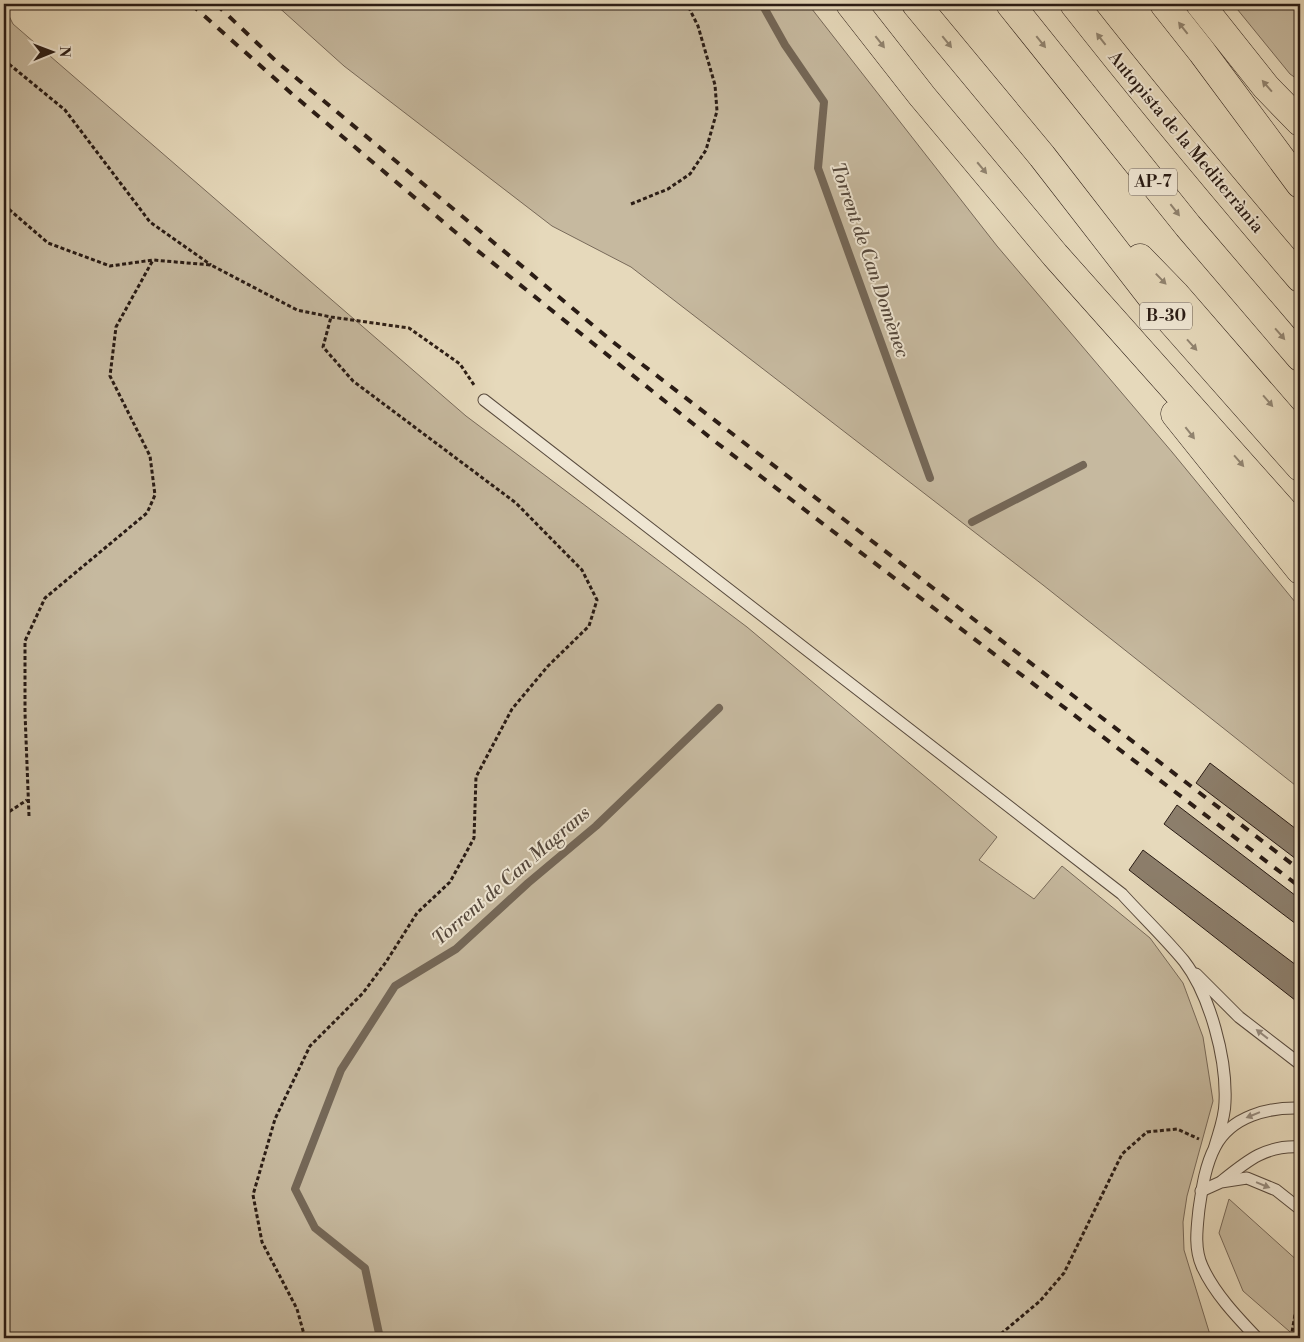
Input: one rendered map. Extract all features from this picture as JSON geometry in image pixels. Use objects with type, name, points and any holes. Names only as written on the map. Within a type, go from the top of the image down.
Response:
[{"type":"highway","points":[[850,4],[922,96],[1055,255],[1300,530]]},
{"type":"highway","name":"B-30","points":[[916,4],[1042,156],[1163,312],[1300,467]]},
{"type":"highway","name":"AP-7","points":[[1010,4],[1188,226],[1300,357]]},
{"type":"highway","name":"Autopista de la Mediterrània","points":[[1074,4],[1233,201],[1300,278]]},
{"type":"highway","points":[[1164,4],[1300,184]]},
{"type":"highway","points":[[1200,4],[1266,87],[1300,122]]},
{"type":"highway","points":[[1202,52],[1300,162]]},
{"type":"highway","points":[[1042,156],[1175,294],[1300,438]]},
{"type":"highway","points":[[1055,255],[1201,447],[1300,570]]},
{"type":"lane","points":[[484,400],[1122,894],[1184,962],[1239,1017],[1300,1064]]},
{"type":"lane","points":[[1184,962],[1200,989],[1211,1015],[1225,1081],[1225,1103],[1215,1146],[1201,1191],[1196,1239],[1201,1265],[1214,1287],[1257,1338]]},
{"type":"lane","points":[[1215,1146],[1226,1132],[1243,1119],[1260,1112],[1300,1108]]},
{"type":"lane","points":[[1221,1182],[1247,1160],[1264,1151],[1285,1146],[1300,1147]]},
{"type":"lane","points":[[1201,1191],[1221,1182],[1247,1178],[1276,1190],[1300,1209]]},
{"type":"path","points":[[631,204],[668,189],[690,174],[706,150],[717,111],[715,85],[698,26],[687,4]]},
{"type":"path","points":[[4,60],[65,110],[150,222],[211,265],[297,310],[331,317],[409,328],[460,364],[484,400]]},
{"type":"path","points":[[4,205],[48,243],[110,266],[153,260],[211,265]]},
{"type":"path","points":[[29,816],[27,800],[25,641],[44,598],[148,513],[155,495],[150,456],[110,376],[116,327],[153,260]]},
{"type":"path","points":[[305,1338],[297,1310],[262,1242],[252,1195],[275,1119],[310,1046],[363,993],[386,962],[416,913],[450,882],[474,838],[476,778],[512,709],[548,666],[589,626],[597,600],[582,570],[516,503],[353,382],[323,347],[331,317]]},
{"type":"path","points":[[4,815],[27,800]]},
{"type":"path","points":[[996,1338],[1040,1301],[1064,1273],[1122,1154],[1147,1132],[1177,1129],[1215,1146]]},
{"type":"path","points":[[1291,1338],[1300,1296]]},
{"type":"shaded area","points":[[275,4],[808,4],[997,246],[1172,452],[1300,608],[1300,789],[1043,585],[631,267],[552,226],[344,66]]},
{"type":"shaded area","points":[[1233,4],[1300,4],[1300,81],[1290,74]]},
{"type":"shaded area","points":[[4,6],[13,24],[466,416],[747,627],[997,837],[979,860],[1034,899],[1062,866],[1150,938],[1183,983],[1203,1037],[1213,1101],[1187,1196],[1183,1222],[1184,1250],[1211,1338],[4,1338]]},
{"type":"shaded area","points":[[1229,1199],[1300,1263],[1300,1338],[1297,1338],[1243,1291],[1219,1233]]},
{"type":"building","points":[[1210,763],[1300,832],[1300,862],[1196,783]]},
{"type":"building","points":[[1177,805],[1300,899],[1300,927],[1164,824]]},
{"type":"building","points":[[1143,850],[1300,968],[1300,1004],[1129,870]]},
{"type":"waterway","name":"Torrent de Can Domènec","points":[[762,4],[785,45],[824,102],[818,168],[930,478]]},
{"type":"waterway","points":[[972,522],[1083,465]]},
{"type":"waterway","name":"Torrent de Can Magrans","points":[[380,1338],[365,1268],[315,1228],[295,1189],[341,1070],[395,986],[456,949],[528,883],[596,826],[719,708]]},
{"type":"railway","points":[[191,4],[291,93],[473,247],[717,443],[1300,887]]},
{"type":"railway","points":[[216,4],[277,62],[613,342],[1300,870]]}]
